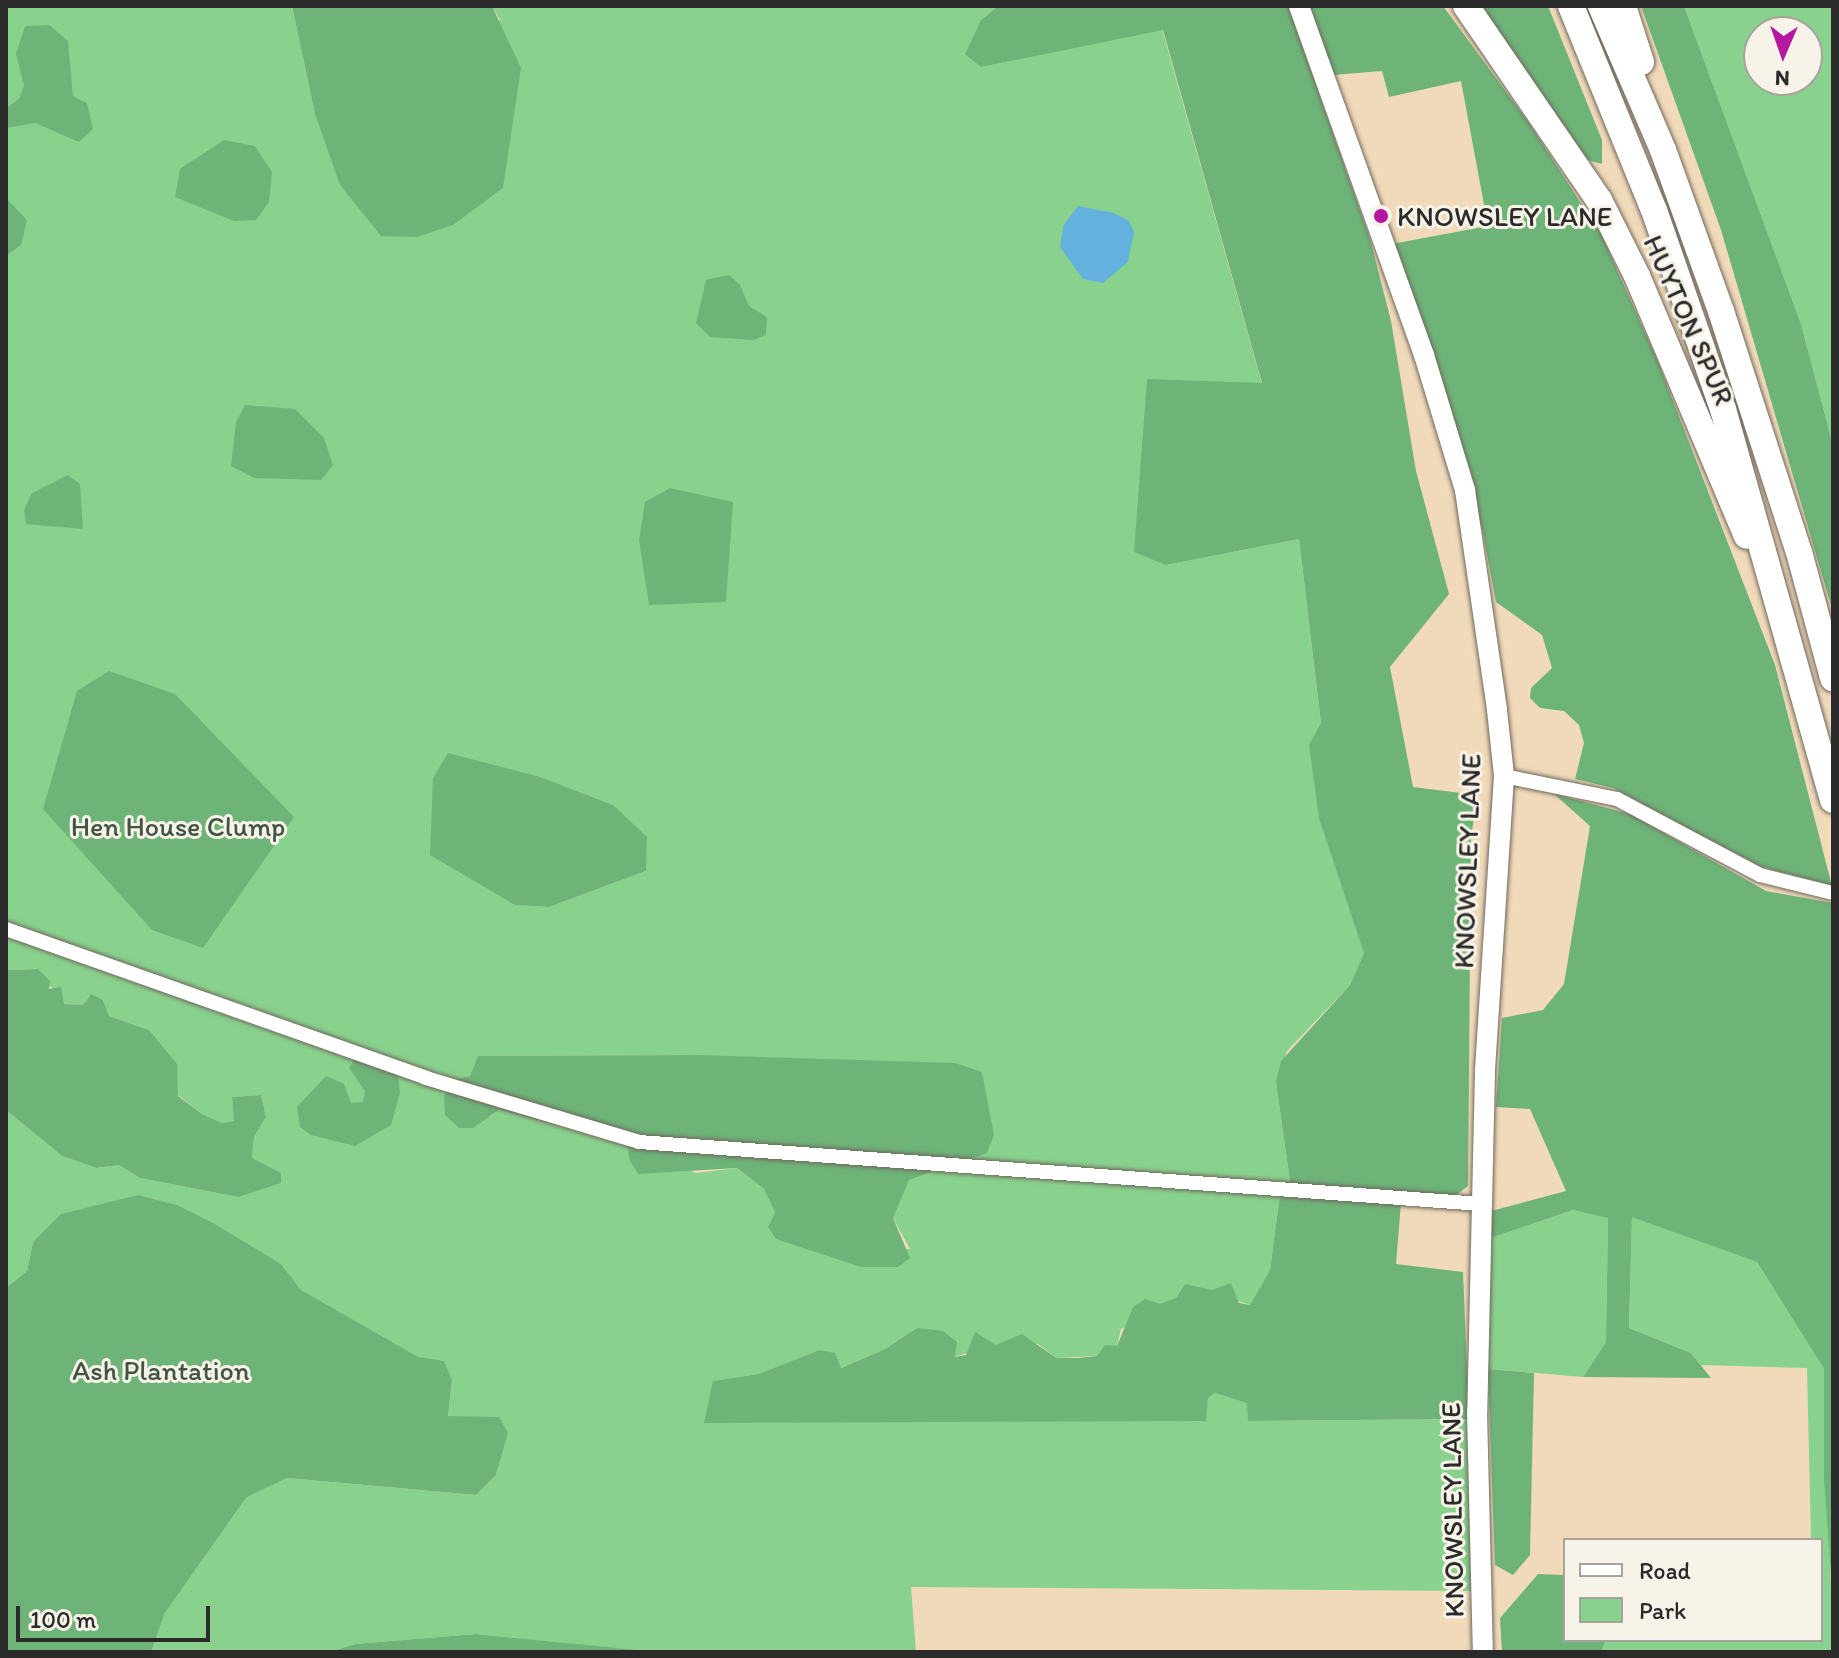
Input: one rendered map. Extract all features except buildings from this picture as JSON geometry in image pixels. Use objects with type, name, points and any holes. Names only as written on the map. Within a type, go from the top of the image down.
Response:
[{"type":"highway","name":"HUYTON SPUR","points":[[1466,6],[1599,200],[1625,250],[1741,520],[1804,685]]},
{"type":"highway","points":[[1571,6],[1691,313],[1804,685],[1833,800]]},
{"type":"highway","points":[[1601,6],[1663,150]]},
{"type":"highway","points":[[1623,6],[1663,150],[1794,537],[1833,678]]},
{"type":"main road","name":"KNOWSLEY LANE","points":[[1299,6],[1424,355],[1465,490],[1485,600],[1504,776],[1481,1204],[1477,1412],[1483,1652]]},
{"type":"street","points":[[1504,776],[1617,799],[1738,865],[1797,886],[1833,893]]},
{"type":"street","points":[[6,929],[426,1078],[639,1142],[1481,1204]]},
{"type":"green space","points":[[6,6],[292,6],[315,114],[500,20],[492,6],[998,6],[981,20],[981,67],[1162,29],[1262,384],[1166,565],[1299,539],[1321,724],[1309,746],[1364,953],[1350,985],[1287,1051],[1276,1082],[1291,1188],[957,1164],[697,1055],[479,1056],[470,1076],[452,1080],[6,925]],"holes":[[[448,754],[541,777],[613,805],[646,871],[549,907],[515,905]]]},
{"type":"green space","points":[[292,6],[492,6],[521,68],[503,188],[453,225],[417,237],[381,236],[340,185],[315,114]]},
{"type":"green space","points":[[998,6],[1288,6],[1370,239],[1391,321],[1416,471],[1449,594],[1390,667],[1413,787],[1477,795],[1471,839],[1468,1186],[1455,1196],[1291,1188],[1276,1082],[1281,1061],[1350,985],[1364,953],[1319,818],[1309,745],[1321,723],[1299,539],[1166,565],[1134,552],[1147,379],[1262,383],[1163,30],[981,67],[965,54],[981,20]]},
{"type":"green space","points":[[1310,6],[1443,6],[1529,123],[1602,236],[1658,362],[1775,665],[1832,886],[1759,866],[1613,788],[1575,779],[1584,743],[1579,725],[1564,711],[1540,708],[1530,698],[1531,688],[1552,668],[1542,635],[1496,602],[1482,528],[1443,389],[1392,244],[1488,226],[1461,81],[1389,97],[1382,71],[1333,75]]},
{"type":"green space","points":[[1481,6],[1548,6],[1602,140],[1602,164],[1588,160]]},
{"type":"green space","points":[[1641,6],[1684,6],[1801,324],[1833,445],[1833,612],[1721,230]]},
{"type":"green space","points":[[1684,6],[1833,6],[1833,445],[1801,324]]},
{"type":"green space","points":[[49,25],[68,41],[73,96],[87,103],[93,129],[79,142],[35,123],[6,128],[6,108],[19,99],[24,86],[16,54],[25,26]]},
{"type":"green space","points":[[224,140],[255,146],[272,172],[269,202],[256,220],[234,221],[175,197],[180,169]]},
{"type":"green space","points":[[6,198],[27,220],[21,245],[6,256]]},
{"type":"green space","points":[[729,275],[740,285],[749,306],[767,317],[766,335],[754,340],[710,337],[696,323],[706,280]]},
{"type":"green space","points":[[245,405],[295,409],[324,438],[333,465],[321,480],[254,478],[231,466],[236,422]]},
{"type":"green space","points":[[68,475],[80,484],[83,529],[26,524],[24,510],[32,493]]},
{"type":"green space","points":[[670,488],[733,502],[726,602],[649,605],[639,540],[645,502]]},
{"type":"green space","name":"Hen House Clump","points":[[109,671],[175,694],[294,817],[203,948],[152,930],[43,809],[77,691]]},
{"type":"green space","points":[[448,753],[541,777],[613,805],[647,837],[646,871],[549,907],[515,905],[430,855],[433,778]]},
{"type":"green space","points":[[1554,794],[1630,814],[1766,891],[1833,903],[1833,1602],[1824,1479],[1824,1369],[1757,1262],[1632,1217],[1629,1328],[1691,1353],[1711,1378],[1583,1377],[1606,1342],[1608,1218],[1573,1210],[1488,1239],[1491,1211],[1566,1191],[1530,1109],[1496,1107],[1502,1018],[1543,1010],[1564,984],[1590,826]]},
{"type":"green space","points":[[6,931],[447,1089],[490,1117],[499,1110],[629,1146],[696,1173],[737,1168],[764,1189],[775,1213],[776,1239],[819,1251],[910,1249],[893,1218],[899,1199],[909,1180],[942,1169],[1280,1194],[1270,1270],[1250,1305],[1185,1284],[1176,1298],[1121,1329],[1117,1346],[1097,1356],[1056,1358],[1038,1344],[996,1345],[954,1357],[917,1328],[885,1349],[840,1368],[819,1350],[758,1374],[714,1381],[1205,1421],[1208,1398],[1215,1393],[1248,1403],[1248,1421],[1469,1419],[1473,1591],[911,1587],[916,1652],[648,1652],[476,1634],[355,1644],[330,1652],[151,1652],[165,1613],[246,1498],[287,1478],[476,1495],[496,1475],[508,1432],[448,1416],[452,1381],[301,1290],[281,1264],[176,1205],[138,1195],[33,1242],[27,1271],[6,1288],[6,1110],[62,1156],[96,1168],[119,1165],[140,1178],[238,1197],[281,1174],[252,1158],[254,1137],[266,1117],[261,1095],[232,1097],[235,1121],[221,1124],[202,1114],[178,1095],[149,1030],[109,1016],[103,1000],[90,995],[83,1005],[63,1004],[38,969],[6,970]]},
{"type":"green space","points":[[38,969],[50,981],[49,989],[61,987],[64,1004],[83,1005],[91,994],[103,1000],[109,1016],[149,1030],[177,1064],[178,1096],[202,1114],[221,1123],[234,1121],[232,1097],[261,1095],[266,1117],[254,1137],[252,1158],[281,1173],[281,1183],[238,1197],[140,1178],[119,1165],[96,1168],[62,1156],[6,1110],[6,970]]},
{"type":"green space","points":[[697,1055],[955,1063],[982,1072],[994,1135],[987,1153],[909,1180],[893,1218],[910,1258],[898,1267],[861,1267],[776,1239],[768,1227],[775,1213],[764,1189],[737,1168],[638,1174],[629,1159],[628,1145],[499,1110],[473,1128],[459,1128],[445,1115],[444,1097],[452,1080],[470,1076],[478,1056]]},
{"type":"green space","points":[[354,1060],[398,1076],[400,1093],[391,1125],[355,1146],[311,1135],[300,1127],[297,1107],[326,1076],[344,1084],[351,1103],[363,1102],[365,1091],[349,1068]]},
{"type":"green space","points":[[1280,1194],[1401,1203],[1396,1264],[1463,1272],[1469,1419],[1248,1421],[1247,1403],[1215,1393],[1208,1398],[1206,1421],[704,1423],[713,1381],[758,1374],[819,1350],[835,1353],[841,1368],[885,1349],[917,1328],[943,1331],[957,1342],[955,1357],[966,1355],[975,1332],[996,1345],[1022,1334],[1056,1358],[1078,1358],[1097,1356],[1105,1345],[1117,1346],[1133,1307],[1145,1299],[1160,1304],[1176,1298],[1185,1284],[1212,1290],[1231,1283],[1239,1303],[1250,1305],[1270,1270]]},
{"type":"green space","name":"Ash Plantation","points":[[138,1195],[177,1205],[213,1223],[281,1264],[301,1290],[418,1357],[444,1361],[452,1380],[448,1416],[499,1417],[508,1433],[496,1475],[476,1495],[287,1478],[246,1498],[165,1613],[151,1652],[6,1652],[6,1288],[27,1271],[33,1242],[61,1214]]},
{"type":"green space","points":[[1573,1210],[1608,1217],[1606,1342],[1583,1377],[1488,1369],[1488,1239]]},
{"type":"green space","points":[[1632,1216],[1757,1262],[1824,1369],[1833,1652],[1601,1652],[1605,1642],[1823,1642],[1823,1538],[1811,1538],[1807,1368],[1701,1365],[1691,1353],[1629,1328]]},
{"type":"green space","points":[[1488,1369],[1534,1373],[1530,1555],[1513,1575],[1495,1565]]},
{"type":"green space","points":[[1538,1574],[1563,1575],[1563,1642],[1605,1642],[1601,1652],[1502,1652],[1500,1618]]},
{"type":"green space","points":[[476,1634],[648,1652],[330,1652],[355,1644]]},
{"type":"water","points":[[1078,206],[1114,213],[1129,221],[1134,232],[1128,262],[1103,283],[1083,279],[1060,247],[1063,226]]},
{"type":"place","name":"KNOWSLEY LANE","points":[[1381,216]]}]
